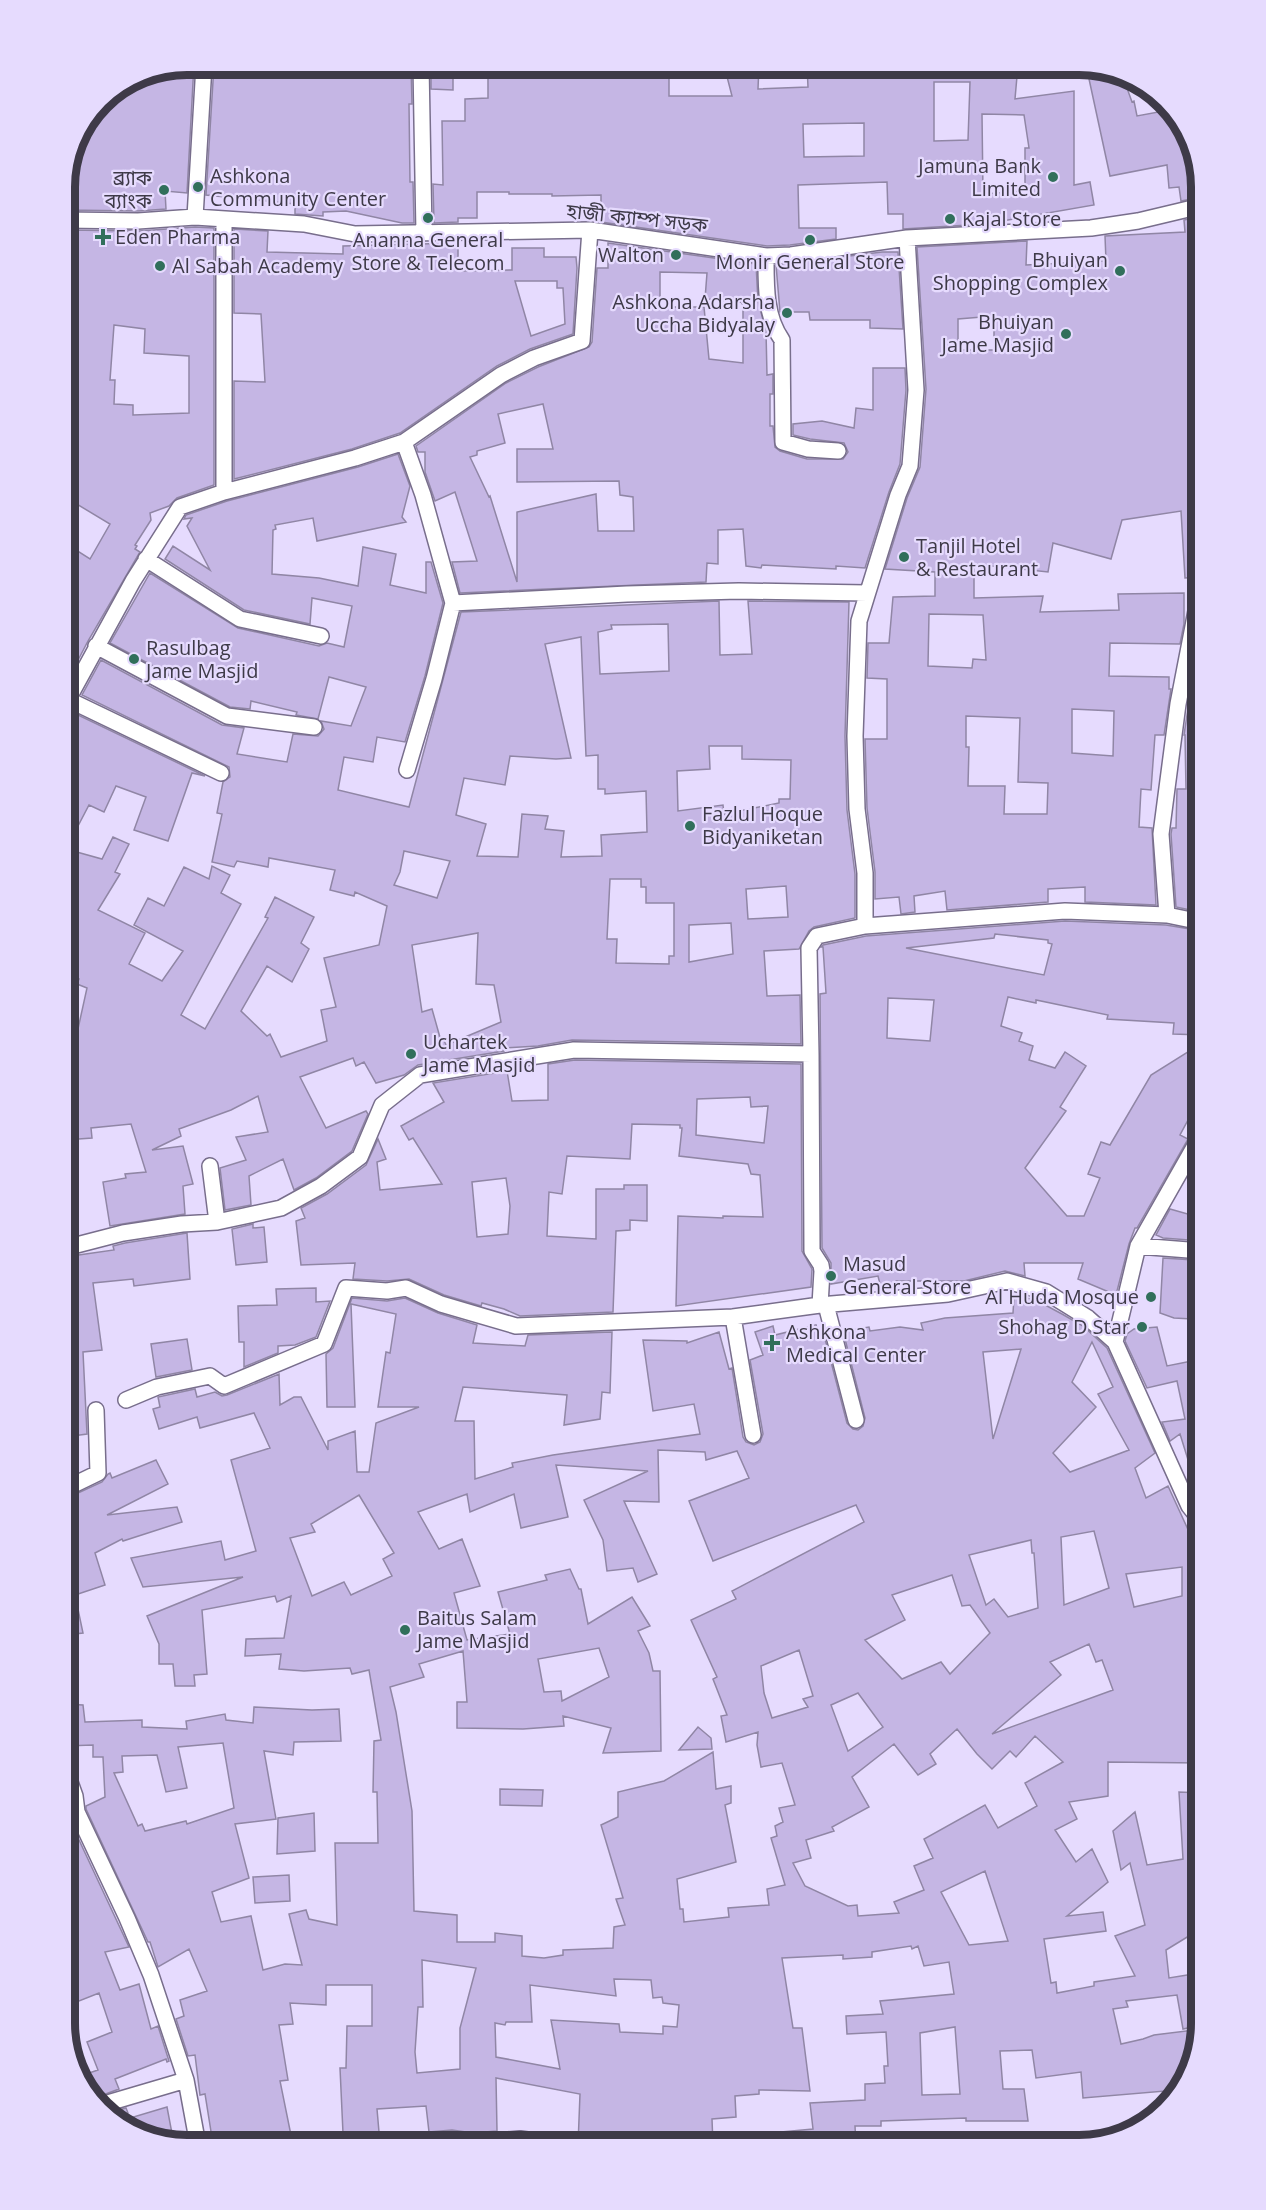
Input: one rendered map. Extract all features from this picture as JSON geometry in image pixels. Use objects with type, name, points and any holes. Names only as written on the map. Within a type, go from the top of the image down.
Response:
[{"type":"street","points":[[195,217],[203,75]]},
{"type":"street","points":[[421,75],[424,233]]},
{"type":"street","name":"হাজী ক্যাম্প সড়ক","points":[[75,220],[138,221],[195,217],[304,224],[355,234],[591,230],[766,256],[791,255],[907,238],[1091,228],[1138,221],[1191,209]]},
{"type":"street","points":[[224,219],[224,492]]},
{"type":"street","points":[[75,683],[146,559],[180,507],[224,492],[355,458],[404,442],[501,375],[534,358],[582,341],[591,230]]},
{"type":"street","points":[[864,926],[864,873],[857,809],[855,736],[859,621],[897,495],[910,466],[916,390],[907,238]]},
{"type":"street","points":[[766,256],[767,294],[773,327],[782,340],[783,442],[808,449],[838,450]]},
{"type":"street","points":[[404,442],[423,495],[453,603],[434,679],[406,770]]},
{"type":"street","points":[[146,559],[240,619],[321,636]]},
{"type":"street","points":[[453,603],[739,591],[867,593]]},
{"type":"street","points":[[1167,915],[1161,834],[1178,704],[1191,637]]},
{"type":"street","points":[[96,646],[227,716],[314,727]]},
{"type":"street","points":[[75,706],[221,773]]},
{"type":"street","points":[[856,1420],[823,1305],[821,1265],[812,1251],[809,948],[812,941],[817,936],[864,926],[1065,911],[1167,915],[1191,920]]},
{"type":"street","points":[[75,1245],[123,1233],[217,1221],[281,1208],[321,1186],[360,1157],[382,1105],[420,1075],[573,1050],[811,1054]]},
{"type":"street","points":[[1115,1342],[1138,1246],[1191,1155]]},
{"type":"street","points":[[210,1167],[217,1221]]},
{"type":"street","points":[[1138,1246],[1191,1250]]},
{"type":"street","points":[[126,1400],[157,1387],[210,1376],[224,1386],[324,1344],[346,1288],[387,1291],[406,1288],[441,1304],[516,1326],[733,1317],[823,1305],[948,1294],[1007,1281],[1046,1292],[1088,1318],[1115,1342],[1191,1508]]},
{"type":"street","points":[[733,1317],[753,1435]]},
{"type":"street","points":[[75,1484],[98,1473],[96,1410]]},
{"type":"street","points":[[75,1822],[127,1918],[151,1975],[186,2080],[197,2135]]},
{"type":"street","points":[[108,2102],[186,2080]]},
{"type":"building","points":[[193,75],[187,193],[165,191],[166,209],[75,210],[75,179],[81,151],[87,137],[103,113],[125,94],[144,83],[165,77]]},
{"type":"building","points":[[213,75],[411,75],[412,104],[409,104],[410,182],[413,182],[414,223],[402,223],[346,211],[323,212],[323,216],[295,214],[295,204],[206,195]]},
{"type":"building","points":[[431,75],[453,75],[453,90],[431,89]]},
{"type":"building","points":[[488,75],[669,75],[669,96],[732,96],[727,75],[759,75],[758,89],[808,87],[807,75],[1017,75],[1015,99],[1074,91],[1074,185],[1090,182],[1094,205],[985,224],[903,229],[903,214],[888,214],[887,182],[798,185],[799,228],[836,228],[836,239],[767,246],[601,222],[601,195],[552,196],[552,194],[477,192],[477,218],[458,218],[458,222],[434,223],[433,184],[443,185],[442,121],[465,121],[465,99],[488,98]],"holes":[[[934,82],[970,82],[968,140],[934,141]],[[982,114],[1024,115],[1029,148],[1025,148],[1025,191],[983,194]],[[864,123],[864,156],[804,157],[803,124]]]},
{"type":"building","points":[[1088,75],[1126,86],[1132,102],[1134,101],[1137,116],[1163,113],[1183,144],[1190,172],[1191,199],[1181,201],[1179,187],[1169,188],[1167,165],[1110,176]]},
{"type":"building","points":[[1191,218],[1191,578],[1185,578],[1181,511],[1122,520],[1111,559],[1053,543],[1048,572],[974,564],[974,598],[1043,596],[1040,612],[1119,610],[1118,594],[1184,593],[1184,624],[1180,644],[1110,643],[1109,676],[1169,677],[1169,689],[1171,689],[1164,735],[1155,735],[1151,790],[1141,789],[1139,827],[1152,828],[1156,905],[1085,902],[1085,887],[1048,889],[1048,902],[947,910],[945,891],[914,896],[915,912],[901,914],[899,897],[875,899],[875,872],[867,808],[865,739],[887,739],[887,679],[867,678],[868,643],[889,643],[893,597],[935,596],[935,572],[885,569],[907,498],[920,467],[926,389],[917,247],[1027,241],[1026,265],[1106,261],[1105,236],[1185,232],[1184,220]],"holes":[[[994,316],[994,350],[958,350],[958,319]],[[929,614],[983,615],[986,660],[973,659],[972,668],[928,666]],[[1072,709],[1114,711],[1113,756],[1072,753]],[[966,716],[1020,718],[1018,782],[1048,783],[1047,814],[1004,814],[1005,786],[968,786],[969,747],[966,747]]]},
{"type":"building","points":[[214,228],[214,485],[177,498],[169,506],[150,513],[151,520],[135,545],[137,546],[135,549],[140,552],[75,666],[75,549],[90,559],[110,524],[75,503],[75,230],[139,231]],"holes":[[[114,325],[145,329],[144,353],[189,356],[189,413],[133,415],[133,405],[114,404],[115,380],[110,380]]]},
{"type":"building","points":[[234,229],[268,231],[267,252],[343,254],[343,246],[458,243],[458,271],[512,270],[512,248],[544,248],[544,257],[576,257],[573,334],[530,349],[497,366],[400,433],[352,449],[234,479],[234,381],[265,382],[261,314],[234,313]],"holes":[[[515,281],[557,281],[557,288],[563,288],[565,324],[531,336]]]},
{"type":"building","points":[[608,243],[756,264],[758,301],[766,331],[767,375],[773,374],[773,394],[770,394],[770,426],[773,426],[775,447],[780,451],[807,459],[843,459],[848,452],[844,443],[793,435],[793,424],[822,421],[854,428],[856,408],[873,410],[873,368],[905,368],[906,390],[900,464],[865,568],[746,566],[743,529],[718,530],[718,564],[707,563],[706,582],[460,593],[452,562],[477,561],[455,492],[435,501],[425,472],[425,452],[418,452],[416,446],[506,383],[538,367],[589,347],[592,342],[597,268],[608,268]],"holes":[[[660,272],[707,273],[705,299],[741,302],[743,305],[743,363],[709,359],[704,307],[660,307]],[[543,404],[553,449],[517,449],[517,482],[619,481],[620,495],[633,497],[634,531],[598,531],[596,494],[517,512],[517,582],[490,496],[470,457],[477,455],[477,451],[505,443],[498,414]]]},
{"type":"building","points":[[898,252],[903,329],[870,328],[870,320],[810,320],[809,312],[780,312],[776,265]]},
{"type":"building","points":[[398,454],[410,486],[402,517],[406,522],[317,541],[313,518],[275,525],[272,574],[319,578],[358,586],[363,547],[396,554],[390,585],[426,593],[426,562],[431,562],[443,603],[425,676],[405,742],[377,737],[373,762],[344,757],[338,790],[409,807],[461,612],[719,601],[720,655],[752,654],[748,601],[849,602],[845,736],[847,810],[855,874],[855,918],[814,927],[809,931],[799,949],[764,951],[767,996],[800,995],[801,1044],[572,1040],[538,1046],[504,1048],[504,1051],[418,1065],[404,1075],[376,1083],[364,1062],[356,1066],[353,1058],[300,1077],[326,1128],[366,1111],[368,1114],[352,1151],[316,1178],[294,1190],[283,1159],[249,1176],[251,1205],[225,1210],[220,1168],[246,1160],[236,1137],[268,1132],[258,1096],[231,1110],[179,1129],[181,1136],[152,1150],[183,1146],[193,1184],[183,1186],[185,1214],[110,1226],[103,1182],[126,1178],[125,1174],[146,1172],[131,1124],[91,1128],[92,1138],[75,1139],[75,1042],[87,988],[77,984],[79,979],[75,978],[75,852],[102,859],[113,837],[129,844],[115,872],[120,874],[98,910],[145,933],[129,964],[162,981],[183,951],[134,925],[148,898],[164,906],[184,867],[209,879],[212,866],[230,875],[221,893],[241,904],[181,1015],[205,1029],[268,918],[265,917],[275,897],[314,917],[301,943],[309,949],[292,982],[267,966],[241,1011],[267,1036],[270,1034],[281,1057],[327,1041],[321,1010],[336,1007],[324,958],[379,945],[387,906],[355,892],[354,896],[330,890],[335,870],[269,858],[268,867],[237,861],[234,867],[212,862],[222,814],[217,813],[223,782],[230,777],[229,767],[82,695],[101,660],[222,725],[244,728],[237,754],[287,762],[293,734],[318,736],[324,729],[321,721],[351,726],[366,687],[329,677],[318,719],[296,715],[297,712],[251,701],[250,709],[230,707],[110,643],[150,573],[238,628],[319,646],[327,643],[344,647],[352,606],[312,598],[310,624],[244,610],[165,559],[173,546],[210,570],[187,526],[192,518],[184,519],[186,515],[227,501],[358,467]],"holes":[[[668,624],[669,671],[600,674],[598,632],[612,629],[611,625]],[[581,637],[586,756],[598,755],[598,789],[605,789],[605,794],[646,791],[647,832],[601,835],[602,856],[561,857],[564,831],[545,829],[548,816],[522,814],[518,857],[477,856],[486,824],[456,815],[464,778],[505,785],[510,756],[571,758],[545,644]],[[709,746],[742,746],[742,759],[791,760],[790,799],[779,799],[779,803],[724,814],[723,805],[678,811],[677,771],[710,769]],[[404,851],[450,861],[437,898],[394,885],[400,872]],[[610,879],[641,879],[641,887],[646,887],[646,903],[674,903],[674,956],[669,956],[669,964],[616,963],[617,939],[607,939]],[[786,886],[788,917],[748,919],[746,889]],[[731,923],[733,954],[689,962],[689,925]],[[478,933],[476,984],[494,985],[501,1022],[446,1045],[444,1040],[441,1041],[432,1009],[422,1012],[412,945]]]},
{"type":"building","points":[[1191,689],[1191,910],[1176,907],[1171,834],[1172,828],[1176,828],[1177,789],[1186,789],[1184,735]]},
{"type":"building","points":[[75,713],[205,776],[192,773],[168,841],[134,830],[146,797],[116,786],[104,812],[89,805],[75,832]]},
{"type":"building","points":[[1065,921],[1166,925],[1191,929],[1191,1035],[1173,1034],[1174,1023],[1107,1019],[1108,1015],[1036,1000],[1036,1003],[1008,997],[1001,1026],[1022,1033],[1019,1041],[1033,1046],[1029,1060],[1055,1068],[1065,1052],[1086,1066],[1060,1107],[1066,1111],[1025,1168],[1067,1216],[1084,1216],[1100,1178],[1088,1174],[1101,1142],[1110,1145],[1151,1075],[1191,1050],[1191,1114],[1180,1135],[1188,1139],[1135,1228],[1116,1295],[1078,1279],[1083,1263],[1024,1263],[1025,1276],[1005,1271],[964,1281],[896,1281],[896,1287],[881,1288],[878,1276],[831,1284],[831,1263],[822,1248],[820,994],[826,993],[823,947],[821,947],[866,936]],"holes":[[[995,934],[1048,940],[1048,943],[1052,944],[1044,975],[906,948],[994,938]],[[888,998],[934,1000],[930,1041],[887,1038]]]},
{"type":"building","points":[[575,1060],[801,1064],[802,1251],[812,1269],[811,1287],[676,1306],[678,1216],[763,1217],[760,1175],[751,1174],[748,1164],[679,1156],[682,1128],[680,1125],[632,1124],[630,1159],[567,1156],[562,1194],[549,1192],[547,1236],[596,1239],[596,1189],[624,1189],[624,1185],[647,1185],[647,1221],[630,1220],[630,1230],[616,1231],[613,1312],[520,1316],[504,1309],[482,1303],[481,1306],[444,1295],[409,1279],[387,1281],[353,1279],[355,1263],[301,1265],[296,1221],[305,1218],[301,1208],[327,1194],[366,1165],[378,1139],[386,1159],[377,1162],[380,1190],[442,1184],[413,1138],[409,1140],[401,1126],[444,1102],[433,1083],[507,1071],[512,1101],[548,1100],[548,1064]],"holes":[[[750,1097],[751,1107],[768,1106],[764,1143],[696,1135],[697,1099]],[[506,1178],[510,1206],[508,1234],[477,1237],[472,1182]]]},
{"type":"building","points":[[1170,1209],[1191,1215],[1191,1240],[1163,1238],[1156,1235]]},
{"type":"building","points":[[253,1224],[253,1228],[264,1227],[267,1262],[236,1265],[232,1229]]},
{"type":"building","points":[[187,1233],[190,1279],[134,1286],[133,1279],[93,1283],[102,1350],[83,1352],[87,1434],[75,1436],[75,1256],[114,1250],[113,1246]]},
{"type":"building","points":[[1163,1258],[1191,1260],[1191,1319],[1174,1318],[1160,1313]]},
{"type":"building","points":[[316,1288],[316,1302],[330,1301],[316,1337],[295,1345],[278,1346],[278,1353],[244,1367],[244,1342],[239,1342],[238,1306],[277,1305],[276,1289]]},
{"type":"building","points":[[1014,1297],[1034,1299],[1083,1326],[1107,1348],[1155,1453],[1135,1468],[1146,1498],[1168,1486],[1191,1536],[1191,1763],[1108,1762],[1108,1796],[1069,1802],[1077,1819],[1055,1830],[1076,1862],[1092,1849],[1108,1882],[1067,1916],[1103,1912],[1106,1931],[1044,1939],[1051,1983],[1056,1982],[1057,1993],[1094,1986],[1094,1982],[1135,1976],[1115,1936],[1145,1925],[1130,1863],[1121,1870],[1113,1831],[1135,1812],[1147,1865],[1183,1859],[1179,1792],[1191,1793],[1191,1935],[1166,1950],[1169,1978],[1191,1974],[1191,2027],[1183,2029],[1177,1995],[1126,2001],[1128,2007],[1113,2009],[1121,2044],[1154,2035],[1191,2030],[1183,2066],[1165,2094],[1165,2091],[1083,2098],[1081,2072],[1036,2078],[1032,2050],[1000,2051],[1003,2089],[1024,2089],[1028,2121],[966,2121],[966,2118],[881,2121],[881,2126],[855,2126],[855,2135],[759,2135],[813,2129],[810,2103],[865,2100],[865,2084],[885,2083],[884,2066],[888,2066],[886,2032],[847,2034],[846,2016],[883,2014],[880,2001],[954,1994],[949,1962],[924,1966],[918,1946],[912,1949],[911,1946],[872,1952],[872,1957],[843,1959],[843,1955],[782,1958],[793,2028],[802,2028],[810,2091],[759,2090],[759,2094],[735,2096],[736,2117],[712,2119],[713,2135],[578,2135],[580,2094],[496,2078],[497,2131],[429,2132],[426,2106],[377,2109],[379,2132],[343,2133],[340,2068],[346,2068],[347,2026],[372,2026],[372,1985],[326,1985],[326,2005],[290,2003],[293,2024],[279,2025],[288,2080],[280,2081],[291,2135],[212,2135],[205,2094],[200,2095],[195,2055],[188,2056],[176,2019],[184,2016],[180,2000],[207,1991],[189,1949],[158,1967],[150,1942],[148,1942],[86,1809],[86,1806],[105,1797],[103,1757],[93,1757],[93,1745],[75,1746],[75,1705],[83,1705],[85,1722],[142,1720],[142,1727],[187,1729],[186,1721],[225,1714],[226,1720],[253,1723],[254,1707],[339,1709],[341,1741],[294,1742],[293,1755],[264,1751],[276,1819],[235,1824],[249,1878],[212,1892],[221,1922],[251,1916],[263,1970],[285,1964],[302,1965],[289,1914],[306,1910],[309,1919],[337,1925],[335,1843],[378,1843],[377,1792],[373,1792],[374,1741],[381,1740],[369,1670],[352,1674],[350,1668],[304,1671],[279,1669],[281,1654],[245,1656],[246,1639],[284,1638],[291,1596],[277,1602],[275,1596],[202,1610],[207,1674],[194,1675],[195,1686],[175,1686],[173,1664],[159,1664],[159,1644],[147,1616],[243,1577],[143,1587],[131,1558],[221,1541],[225,1560],[256,1551],[231,1460],[270,1448],[254,1413],[200,1428],[197,1417],[159,1429],[153,1409],[160,1407],[158,1397],[195,1389],[197,1397],[215,1392],[222,1396],[279,1374],[280,1405],[294,1397],[301,1397],[328,1450],[328,1441],[355,1431],[357,1472],[369,1472],[376,1423],[419,1407],[378,1407],[386,1352],[390,1353],[396,1314],[351,1304],[355,1407],[327,1407],[326,1354],[333,1348],[352,1298],[387,1301],[405,1298],[438,1313],[477,1325],[473,1343],[525,1346],[528,1335],[612,1332],[610,1393],[602,1392],[600,1419],[564,1425],[567,1395],[463,1387],[455,1421],[474,1421],[475,1479],[513,1467],[512,1463],[700,1434],[694,1404],[653,1411],[643,1340],[687,1341],[687,1343],[719,1332],[729,1369],[732,1368],[743,1437],[746,1442],[754,1445],[760,1442],[763,1434],[750,1360],[763,1355],[755,1332],[773,1326],[775,1335],[816,1325],[819,1336],[824,1335],[847,1423],[853,1429],[858,1430],[863,1426],[865,1418],[843,1331],[869,1327],[870,1331],[900,1327],[923,1330],[921,1323],[945,1318],[1013,1313]],"holes":[[[1092,1342],[1113,1387],[1098,1394],[1129,1450],[1070,1472],[1053,1453],[1096,1407],[1072,1382]],[[1021,1349],[993,1439],[983,1352]],[[658,1450],[705,1452],[706,1460],[737,1451],[749,1478],[689,1501],[713,1561],[856,1505],[864,1522],[732,1591],[736,1599],[691,1620],[717,1677],[713,1679],[727,1715],[721,1716],[726,1742],[758,1732],[757,1745],[761,1767],[782,1763],[795,1805],[779,1808],[783,1822],[775,1826],[777,1836],[771,1838],[785,1885],[767,1889],[769,1905],[728,1908],[729,1917],[684,1922],[683,1909],[680,1909],[677,1879],[736,1862],[725,1805],[731,1803],[731,1786],[716,1789],[713,1752],[664,1781],[618,1792],[618,1817],[601,1825],[623,1898],[616,1899],[625,1925],[614,1927],[613,1948],[563,1950],[563,1955],[544,1958],[522,1956],[522,1936],[495,1933],[495,1942],[457,1942],[457,1915],[414,1911],[412,1811],[390,1687],[424,1677],[419,1664],[463,1651],[467,1702],[457,1702],[457,1728],[523,1729],[564,1726],[563,1716],[611,1728],[603,1753],[661,1751],[660,1671],[653,1671],[649,1653],[638,1631],[650,1626],[632,1597],[588,1624],[581,1589],[570,1569],[545,1575],[547,1580],[498,1592],[510,1634],[467,1640],[454,1593],[480,1586],[462,1539],[439,1549],[418,1512],[467,1494],[470,1512],[514,1494],[521,1528],[568,1517],[556,1465],[648,1471],[584,1500],[603,1540],[607,1571],[633,1568],[638,1582],[657,1574],[624,1501],[659,1502]],[[359,1495],[394,1553],[383,1559],[392,1576],[351,1595],[344,1582],[312,1596],[290,1538],[315,1532],[311,1524]],[[1094,1531],[1109,1588],[1064,1605],[1061,1537]],[[1031,1540],[1038,1608],[1008,1617],[994,1599],[986,1605],[969,1555]],[[1182,1567],[1182,1596],[1134,1607],[1126,1574]],[[952,1575],[962,1606],[970,1605],[990,1633],[950,1674],[941,1662],[902,1679],[865,1640],[905,1620],[892,1595]],[[1089,1644],[1096,1662],[1102,1660],[1113,1690],[992,1734],[1061,1675],[1050,1662]],[[599,1648],[609,1677],[562,1701],[561,1691],[544,1692],[538,1659]],[[799,1650],[813,1696],[803,1699],[808,1707],[772,1718],[764,1693],[761,1666]],[[858,1693],[883,1727],[848,1751],[831,1705]],[[957,1729],[992,1769],[1010,1751],[1016,1757],[1035,1736],[1063,1762],[1025,1783],[1037,1806],[998,1828],[985,1805],[924,1839],[933,1858],[914,1866],[924,1890],[894,1902],[899,1913],[858,1916],[857,1905],[848,1906],[805,1886],[793,1863],[811,1858],[806,1840],[834,1831],[832,1827],[869,1807],[852,1777],[894,1744],[918,1775],[936,1764],[930,1754]],[[223,1743],[234,1808],[187,1824],[186,1821],[145,1831],[142,1824],[138,1826],[114,1773],[123,1772],[122,1756],[157,1755],[166,1792],[187,1788],[178,1747]],[[985,1871],[1008,1941],[969,1945],[941,1892]],[[422,1960],[476,1968],[460,2028],[460,2069],[417,2073],[415,2052],[418,2007],[423,2007]],[[614,1979],[651,1980],[653,1998],[662,1997],[663,2003],[679,2005],[677,2027],[663,2026],[663,2034],[620,2032],[619,2024],[551,2020],[560,2069],[496,2057],[495,2023],[505,2025],[506,2022],[532,2022],[530,1985],[616,1996]],[[955,2027],[960,2094],[922,2095],[920,2033]]]},
{"type":"building","points":[[1157,1327],[1167,1366],[1191,1361],[1191,1469],[1180,1434],[1170,1441],[1162,1422],[1185,1419],[1177,1381],[1147,1388],[1125,1341],[1127,1334],[1134,1329]]},
{"type":"building","points":[[187,1339],[192,1370],[156,1377],[151,1344]]},
{"type":"building","points":[[156,1460],[168,1484],[107,1515],[177,1507],[182,1522],[123,1541],[122,1539],[95,1553],[105,1585],[75,1595],[75,1494],[102,1482],[110,1473],[112,1478]]},
{"type":"building","points":[[75,1595],[83,1633],[75,1634]]},
{"type":"building","points":[[698,1727],[711,1738],[712,1749],[679,1750]]},
{"type":"building","points":[[500,1789],[543,1790],[542,1806],[500,1805]]},
{"type":"building","points":[[314,1813],[315,1851],[277,1854],[278,1818]]},
{"type":"building","points":[[75,1831],[129,1947],[105,1952],[120,1990],[139,1984],[151,2029],[158,2026],[169,2061],[167,2062],[166,2059],[115,2079],[119,2089],[102,2095],[87,2074],[98,2070],[87,2042],[112,2032],[99,1993],[75,2003]]},
{"type":"building","points":[[289,1875],[290,1901],[255,1903],[253,1877]]},
{"type":"building","points":[[167,2107],[172,2134],[151,2129],[130,2118]]},
{"type":"building","points":[[126,2108],[128,2113],[123,2115],[117,2110]]},
{"type":"place","name":"Jamuna Bank Limited","points":[[1053,177]]},
{"type":"place","name":"Ashkona Community Center","points":[[198,187]]},
{"type":"place","name":"ব্র্যাক ব্যাংক","points":[[164,190]]},
{"type":"place","name":"Ananna General Store & Telecom","points":[[428,218]]},
{"type":"place","name":"Kajal Store","points":[[950,219]]},
{"type":"place","name":"Eden Pharma","points":[[103,237]]},
{"type":"place","name":"Monir General Store","points":[[810,240]]},
{"type":"place","name":"Walton","points":[[676,255]]},
{"type":"place","name":"Al Sabah Academy","points":[[160,266]]},
{"type":"place","name":"Bhuiyan Shopping Complex","points":[[1120,271]]},
{"type":"place","name":"Ashkona Adarsha Uccha Bidyalay","points":[[787,313]]},
{"type":"place","name":"Bhuiyan Jame Masjid","points":[[1066,334]]},
{"type":"place","name":"Tanjil Hotel & Restaurant","points":[[904,557]]},
{"type":"place","name":"Rasulbag Jame Masjid","points":[[134,659]]},
{"type":"place","name":"Fazlul Hoque Bidyaniketan","points":[[690,826]]},
{"type":"place","name":"Uchartek Jame Masjid","points":[[411,1054]]},
{"type":"place","name":"Masud General Store","points":[[831,1276]]},
{"type":"place","name":"Al Huda Mosque","points":[[1151,1297]]},
{"type":"place","name":"Shohag D Star","points":[[1142,1327]]},
{"type":"place","name":"Ashkona Medical Center","points":[[772,1343]]},
{"type":"place","name":"Baitus Salam Jame Masjid","points":[[405,1630]]}]
